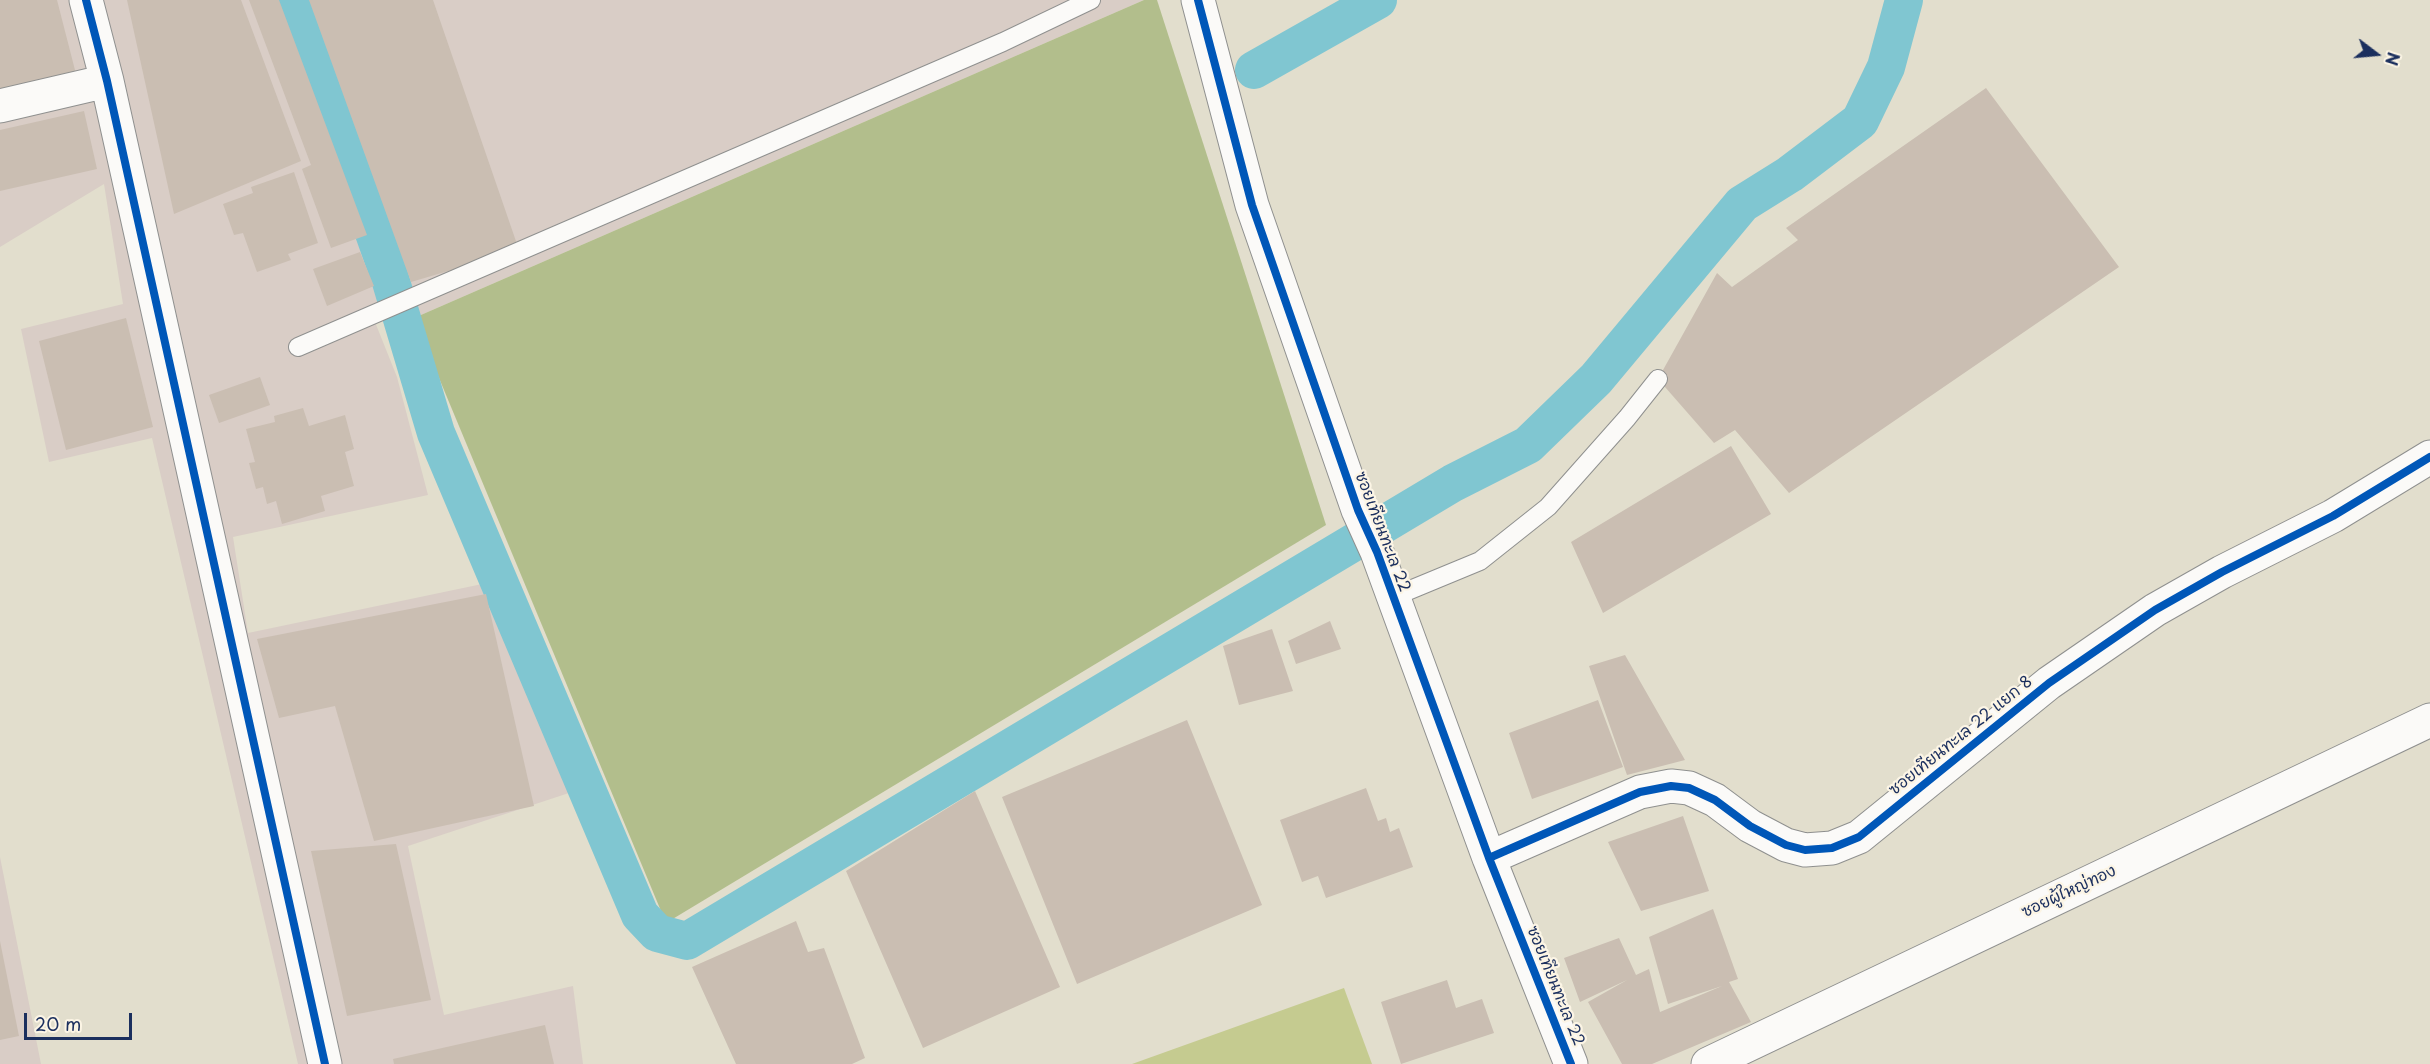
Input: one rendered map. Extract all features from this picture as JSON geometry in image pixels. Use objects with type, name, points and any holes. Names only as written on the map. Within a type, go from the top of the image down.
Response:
[{"type":"street","points":[[86,0],[325,1064]]},
{"type":"street","name":"ซอยเทียนทะเล 22","points":[[1197,0],[1252,205],[1358,510],[1377,552],[1489,858],[1571,1064]]},
{"type":"street","points":[[0,106],[106,81]]},
{"type":"street","name":"ซอยเทียนทะเล 22 แยก 8","points":[[1489,858],[1640,792],[1671,786],[1689,788],[1715,800],[1750,826],[1786,845],[1804,850],[1832,848],[1859,837],[2049,683],[2155,610],[2222,572],[2333,516],[2430,457]]},
{"type":"street","name":"ซอยผู้ใหญ่ทอง","points":[[1708,1064],[2430,720]]},
{"type":"lane","points":[[298,347],[406,298],[1003,42],[1091,0]]},
{"type":"lane","points":[[1393,597],[1480,561],[1548,507],[1627,418],[1658,379]]},
{"type":"shaded area","points":[[0,0],[1144,0],[414,318],[375,322],[397,377],[428,495],[233,537],[248,633],[487,583],[575,791],[408,846],[444,1015],[573,986],[583,1064],[298,1064],[152,438],[49,462],[21,329],[123,304],[104,184],[0,247]]},
{"type":"shaded area","points":[[0,857],[41,1064],[0,1064]]},
{"type":"green space","points":[[1144,0],[1157,0],[1326,525],[666,923],[414,318]]},
{"type":"green space","points":[[1344,988],[1372,1064],[1132,1064]]},
{"type":"building","points":[[0,0],[57,0],[76,74],[0,93]]},
{"type":"building","points":[[127,0],[241,0],[301,161],[174,214]]},
{"type":"building","points":[[249,0],[279,0],[367,235],[331,248],[302,169],[311,165]]},
{"type":"building","points":[[309,0],[433,0],[519,250],[411,282]]},
{"type":"building","points":[[1986,88],[2119,267],[1789,493],[1735,430],[1714,443],[1658,379],[1717,273],[1732,287],[1798,240],[1786,228]]},
{"type":"building","points":[[84,111],[97,169],[0,191],[0,130]]},
{"type":"building","points":[[294,172],[318,243],[288,254],[291,260],[257,272],[243,233],[234,235],[223,204],[253,193],[251,187]]},
{"type":"building","points":[[360,252],[374,286],[327,306],[313,269]]},
{"type":"building","points":[[126,318],[153,427],[66,450],[39,341]]},
{"type":"building","points":[[260,377],[270,405],[219,423],[209,395]]},
{"type":"building","points":[[303,408],[309,426],[345,415],[354,449],[345,452],[354,486],[321,496],[325,511],[282,524],[276,501],[267,504],[263,487],[256,489],[249,463],[255,462],[246,429],[275,422],[274,416]]},
{"type":"building","points":[[1731,446],[1771,514],[1603,613],[1571,542]]},
{"type":"building","points":[[486,594],[534,806],[374,841],[335,706],[279,718],[257,639]]},
{"type":"building","points":[[1330,621],[1341,649],[1296,664],[1288,641]]},
{"type":"building","points":[[1272,629],[1293,691],[1239,705],[1223,646]]},
{"type":"building","points":[[1625,655],[1685,760],[1627,775],[1589,666]]},
{"type":"building","points":[[1598,700],[1623,767],[1532,799],[1509,733]]},
{"type":"building","points":[[1187,720],[1262,905],[1077,984],[1002,797]]},
{"type":"building","points":[[1366,788],[1378,821],[1386,818],[1390,832],[1399,828],[1413,867],[1326,898],[1318,876],[1302,882],[1280,820]]},
{"type":"building","points":[[975,791],[1060,987],[923,1048],[846,871]]},
{"type":"building","points":[[1683,816],[1709,891],[1641,911],[1608,842]]},
{"type":"building","points":[[396,844],[431,1000],[347,1016],[311,851]]},
{"type":"building","points":[[1713,909],[1738,979],[1729,982],[1751,1022],[1652,1064],[1622,1064],[1588,1002],[1627,980],[1580,1002],[1564,958],[1619,938],[1636,975],[1649,969],[1660,1012],[1722,986],[1668,1004],[1649,937]]},
{"type":"building","points":[[796,921],[808,952],[824,948],[865,1058],[852,1064],[736,1064],[692,967]]},
{"type":"building","points":[[0,941],[19,1036],[0,1040]]},
{"type":"building","points":[[1447,980],[1456,1008],[1482,999],[1494,1033],[1401,1064],[1381,1002]]},
{"type":"building","points":[[545,1025],[554,1064],[394,1064],[393,1059]]},
{"type":"waterway","points":[[291,0],[389,275],[436,433],[640,915],[657,933],[687,941],[1453,483],[1528,445],[1596,379],[1742,204],[1790,174],[1860,121],[1886,67],[1904,0]]},
{"type":"waterway","points":[[1254,70],[1378,0]]},
{"type":"cycle path","points":[[86,0],[107,81],[325,1064]]},
{"type":"cycle path","points":[[1198,0],[1252,205],[1358,510],[1377,552],[1489,858],[1571,1064]]},
{"type":"cycle path","points":[[1489,858],[1640,792],[1671,786],[1689,788],[1715,800],[1750,826],[1786,845],[1805,850],[1832,848],[1859,837],[2049,683],[2155,610],[2222,572],[2333,516],[2430,457]]}]
